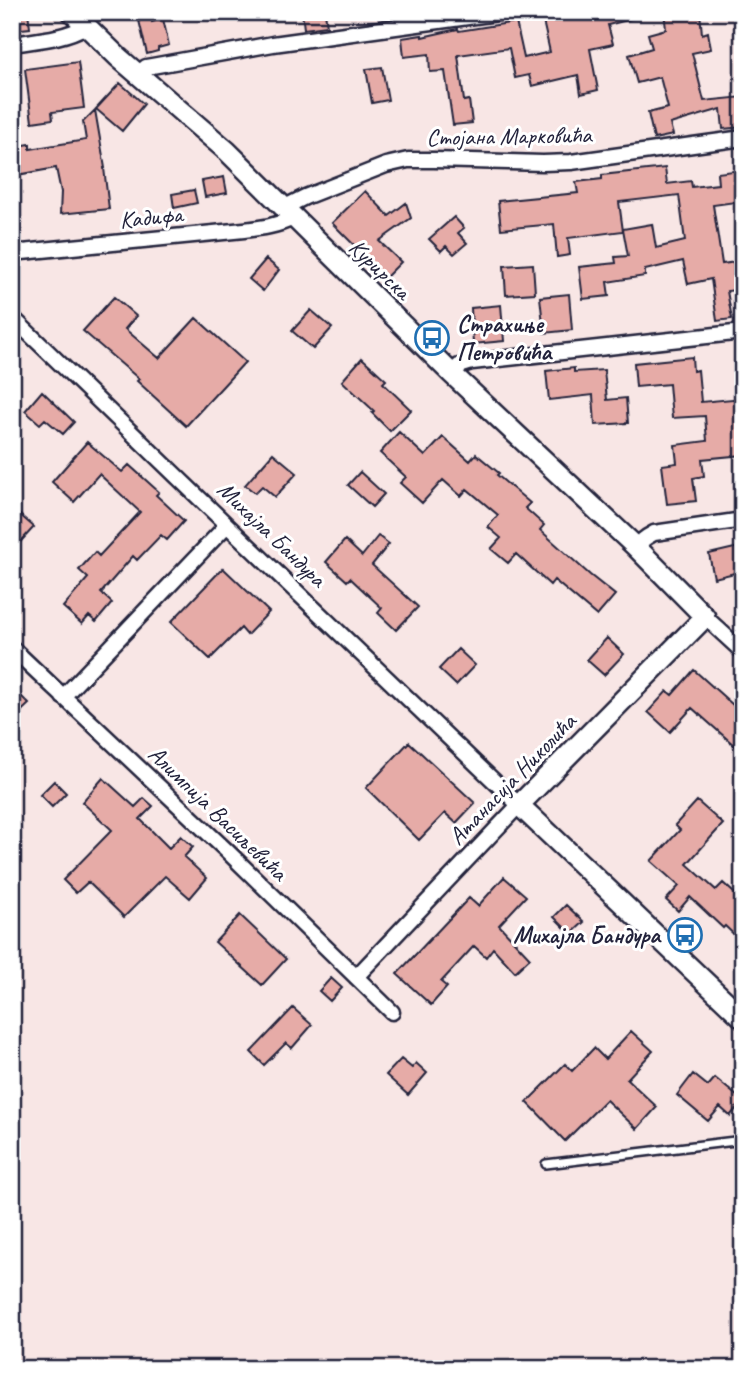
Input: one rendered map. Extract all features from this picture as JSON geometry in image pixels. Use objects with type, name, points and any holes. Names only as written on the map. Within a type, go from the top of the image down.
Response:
[{"type":"street","points":[[138,75],[146,67],[273,44],[504,12]]},
{"type":"street","points":[[12,44],[61,37],[75,32],[79,19]]},
{"type":"street","name":"Курирска","points":[[79,19],[138,75],[210,136],[451,373],[743,652]]},
{"type":"street","name":"Стојана Марковића","points":[[288,213],[305,197],[386,165],[408,160],[571,162],[743,138]]},
{"type":"street","name":"Кадифа","points":[[12,253],[270,227],[282,224],[288,213]]},
{"type":"street","name":"Михајла Бандура","points":[[12,317],[743,1018]]},
{"type":"street","points":[[451,373],[459,366],[472,362],[743,332]]},
{"type":"street","points":[[635,546],[654,533],[743,520]]},
{"type":"street","points":[[63,697],[227,525]]},
{"type":"street","name":"Атанасија Николића","points":[[356,977],[519,805],[705,617]]},
{"type":"street","name":"Алимпија Васиљевића","points":[[12,649],[227,851],[392,1012]]},
{"type":"lane","points":[[546,1164],[743,1140]]},
{"type":"building","points":[[12,12],[28,12],[30,28],[12,30]]},
{"type":"building","points":[[137,12],[149,12],[152,22],[163,19],[169,45],[147,54]]},
{"type":"building","points":[[302,12],[325,12],[327,26],[304,29]]},
{"type":"building","points":[[595,12],[638,12],[639,17],[608,25],[613,44],[590,49],[598,90],[581,94],[578,75],[532,86],[529,75],[515,78],[509,48],[458,55],[464,101],[469,100],[472,123],[453,125],[445,71],[430,72],[429,54],[404,57],[402,38],[516,22],[524,58],[550,52],[543,21]]},
{"type":"building","points":[[664,12],[700,12],[702,34],[708,32],[711,49],[692,53],[704,101],[743,97],[743,127],[723,129],[721,109],[670,124],[673,135],[654,139],[648,113],[668,108],[660,77],[637,83],[629,55],[652,48],[648,34],[666,29]]},
{"type":"building","points":[[78,62],[84,108],[52,112],[53,119],[32,122],[25,69]]},
{"type":"building","points":[[382,67],[388,100],[372,103],[366,69]]},
{"type":"building","points":[[120,83],[144,104],[122,131],[96,109]]},
{"type":"building","points":[[95,110],[109,209],[60,214],[61,192],[56,168],[12,176],[12,147],[30,144],[30,149],[86,140],[83,122]]},
{"type":"building","points":[[665,168],[667,184],[691,181],[692,187],[718,184],[717,173],[741,170],[743,201],[713,205],[722,264],[743,261],[743,289],[727,291],[732,319],[717,321],[711,279],[688,284],[683,261],[645,270],[645,276],[607,282],[609,296],[583,299],[579,267],[616,263],[615,257],[628,256],[623,229],[652,224],[656,248],[685,241],[679,195],[619,202],[623,231],[568,238],[570,255],[557,257],[554,224],[501,229],[498,201],[578,193],[576,182],[602,179],[602,175]]},
{"type":"building","points":[[224,177],[227,193],[205,197],[202,181]]},
{"type":"building","points":[[194,190],[197,203],[174,208],[172,194]]},
{"type":"building","points":[[365,191],[389,216],[406,203],[411,218],[379,241],[401,262],[385,278],[332,223]]},
{"type":"building","points":[[454,217],[464,228],[458,233],[467,243],[454,254],[446,246],[441,251],[429,239]]},
{"type":"building","points":[[266,259],[279,270],[263,291],[249,279]]},
{"type":"building","points":[[533,264],[535,293],[506,295],[504,266]]},
{"type":"building","points":[[569,294],[572,330],[544,333],[540,297]]},
{"type":"building","points":[[114,297],[136,316],[125,329],[159,358],[196,318],[245,362],[186,426],[137,381],[139,379],[83,331]]},
{"type":"building","points":[[501,305],[504,341],[473,344],[471,308]]},
{"type":"building","points":[[311,310],[332,328],[313,349],[292,331]]},
{"type":"building","points":[[692,357],[693,371],[698,370],[701,402],[743,398],[743,455],[702,459],[704,476],[693,478],[696,501],[667,504],[662,465],[677,463],[675,445],[707,441],[705,416],[672,418],[669,384],[636,387],[634,363]]},
{"type":"building","points":[[362,358],[386,380],[383,383],[411,410],[390,431],[372,413],[374,411],[342,381]]},
{"type":"building","points":[[574,368],[574,372],[604,370],[607,400],[626,398],[628,423],[595,425],[593,395],[549,400],[546,371]]},
{"type":"building","points":[[42,391],[74,422],[63,434],[45,419],[40,424],[25,411]]},
{"type":"building","points":[[399,432],[425,456],[443,437],[470,461],[476,454],[530,503],[525,508],[544,525],[540,530],[615,595],[597,616],[554,580],[550,585],[516,554],[508,563],[491,549],[501,538],[488,527],[498,515],[467,489],[461,496],[443,480],[422,503],[400,483],[406,477],[380,453]]},
{"type":"building","points":[[87,442],[122,472],[129,465],[159,492],[156,495],[184,521],[167,540],[161,535],[137,560],[133,556],[101,593],[112,603],[96,622],[89,616],[82,624],[63,607],[88,578],[79,570],[95,552],[99,556],[140,512],[99,474],[74,502],[52,482]]},
{"type":"building","points":[[273,453],[297,473],[275,497],[262,486],[255,493],[245,485]]},
{"type":"building","points":[[360,472],[384,494],[372,507],[348,485]]},
{"type":"building","points":[[12,508],[34,527],[12,551]]},
{"type":"building","points":[[378,536],[389,544],[372,565],[418,607],[396,630],[378,613],[382,608],[350,578],[347,581],[326,562],[345,540],[362,556]]},
{"type":"building","points":[[743,546],[743,571],[714,578],[709,554]]},
{"type":"building","points":[[223,568],[269,612],[247,635],[241,628],[210,659],[171,622]]},
{"type":"building","points":[[607,638],[624,654],[604,675],[587,660]]},
{"type":"building","points":[[458,649],[475,665],[456,685],[439,669]]},
{"type":"building","points":[[694,670],[743,714],[743,753],[692,708],[670,732],[648,712],[667,691],[672,695]]},
{"type":"building","points":[[12,687],[29,704],[12,720]]},
{"type":"building","points":[[409,742],[475,803],[456,823],[445,813],[419,840],[366,788]]},
{"type":"building","points":[[103,778],[135,807],[144,798],[153,806],[140,819],[169,848],[181,836],[193,847],[184,857],[207,878],[190,898],[165,876],[124,917],[88,882],[76,893],[63,880],[112,830],[82,802]]},
{"type":"building","points":[[54,781],[66,793],[52,807],[40,795]]},
{"type":"building","points":[[697,801],[723,824],[687,864],[716,890],[723,883],[743,901],[743,943],[690,897],[678,911],[666,900],[679,886],[651,861],[680,830],[675,825]]},
{"type":"building","points":[[504,877],[526,896],[499,925],[530,958],[515,972],[493,948],[486,957],[474,946],[441,982],[447,987],[431,1005],[397,974],[469,898],[478,906]]},
{"type":"building","points":[[566,905],[584,922],[571,934],[554,917]]},
{"type":"building","points":[[240,915],[286,959],[262,985],[215,942]]},
{"type":"building","points":[[331,978],[342,988],[330,1001],[319,991]]},
{"type":"building","points":[[293,1008],[312,1025],[292,1048],[286,1043],[264,1065],[251,1052]]},
{"type":"building","points":[[631,1031],[653,1051],[627,1079],[657,1107],[637,1129],[606,1100],[565,1141],[527,1102],[565,1064],[572,1071],[594,1048],[605,1059]]},
{"type":"building","points":[[401,1059],[412,1068],[416,1063],[427,1073],[408,1095],[386,1075]]},
{"type":"building","points":[[693,1074],[708,1086],[715,1078],[743,1101],[730,1116],[720,1107],[708,1121],[677,1095]]},
{"type":"place","name":"Страхиње Петровића","points":[[432,338]]},
{"type":"place","name":"Михајла Бандура","points":[[685,935]]}]
